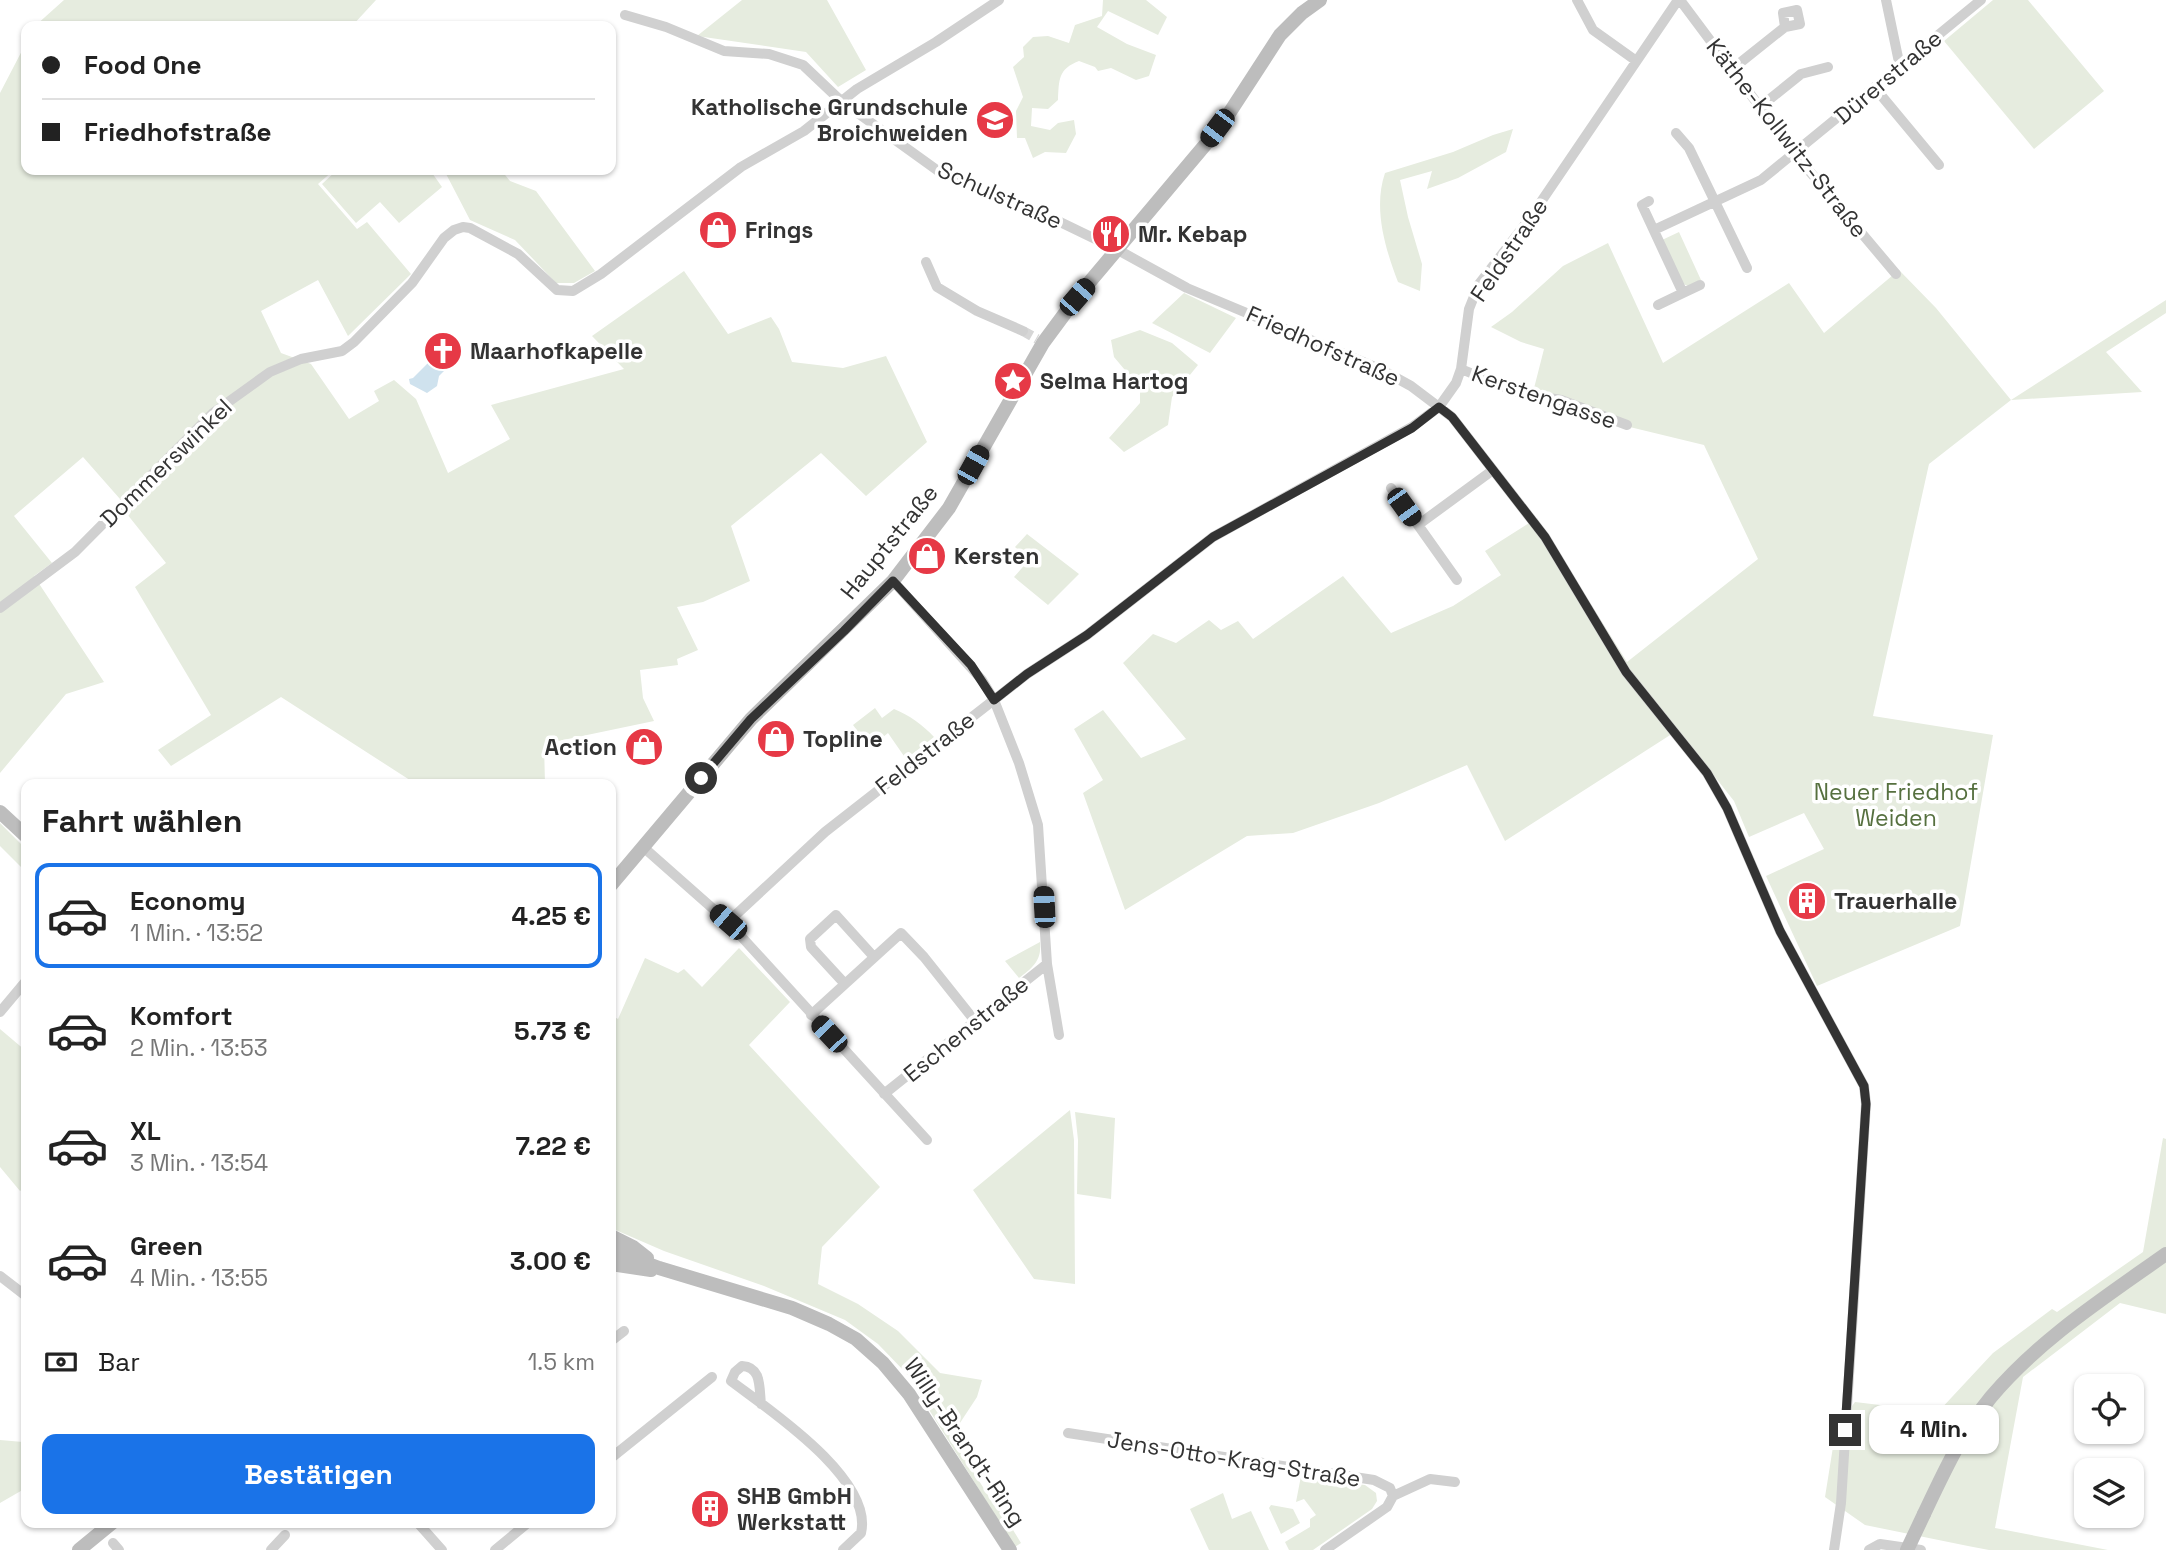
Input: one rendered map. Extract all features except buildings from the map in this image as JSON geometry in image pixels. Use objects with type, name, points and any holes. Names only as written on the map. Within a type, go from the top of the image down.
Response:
[{"type":"main road","name":"Hauptstraße","points":[[616,879],[751,719],[893,581],[949,508],[1040,341],[1230,112],[1280,36],[1320,0]]},
{"type":"main road","points":[[0,813],[21,832]]},
{"type":"main road","points":[[616,1238],[633,1247],[659,1268]]},
{"type":"main road","name":"Willy-Brandt-Ring","points":[[616,1252],[659,1268],[792,1308],[829,1324],[871,1351],[909,1394],[1010,1550]]},
{"type":"main road","points":[[1907,1550],[1959,1444],[1991,1398],[2047,1340],[2166,1254]]},
{"type":"main road","points":[[616,1265],[676,1273]]},
{"type":"main road","points":[[79,1550],[106,1528]]},
{"type":"street","name":"Dommerswinkel","points":[[0,608],[75,552],[180,443],[222,405],[270,372],[301,359],[342,351],[355,342],[412,283],[444,238],[454,230],[470,228],[518,254],[557,290],[573,291],[601,274],[741,167],[804,131],[841,101],[999,0]]},
{"type":"street","points":[[1577,0],[1593,30],[1635,60]]},
{"type":"street","name":"Feldstraße","points":[[728,922],[825,832],[1027,674],[1087,635],[1213,537],[1412,428],[1439,407],[1448,396],[1461,369],[1469,309],[1479,284],[1531,218],[1635,60],[1679,0]]},
{"type":"street","name":"Käthe-Kollwitz-Straße","points":[[1679,0],[1795,154],[1896,274]]},
{"type":"street","points":[[1886,0],[1900,67]]},
{"type":"street","name":"Dürerstraße","points":[[1654,230],[1761,180],[1980,1]]},
{"type":"street","name":"Schulstraße","points":[[625,15],[666,27],[724,51],[769,54],[795,61],[817,76],[841,101],[941,173],[1058,221],[1118,250]]},
{"type":"street","points":[[1731,70],[1785,27]]},
{"type":"street","points":[[1760,107],[1801,74],[1828,68]]},
{"type":"street","points":[[1875,88],[1938,165]]},
{"type":"street","points":[[1676,133],[1689,148],[1747,268]]},
{"type":"street","points":[[1649,201],[1642,205],[1683,293]]},
{"type":"street","name":"Friedhofstraße","points":[[1118,250],[1187,288],[1380,369],[1400,379],[1452,417],[1545,537],[1626,672],[1707,773],[1727,808],[1780,931],[1864,1086],[1866,1104],[1841,1503],[1834,1550]]},
{"type":"street","points":[[926,262],[937,287],[977,311],[1023,331]]},
{"type":"street","points":[[1658,305],[1700,285]]},
{"type":"street","name":"Kerstengasse","points":[[1461,369],[1519,393],[1561,400],[1627,425]]},
{"type":"street","points":[[1418,526],[1493,470]]},
{"type":"street","points":[[1391,488],[1457,580]]},
{"type":"street","points":[[893,581],[971,665],[994,700],[1019,763],[1038,825],[1048,964],[1059,1035]]},
{"type":"street","points":[[642,846],[728,922],[927,1140]]},
{"type":"street","points":[[845,984],[811,947],[810,939],[827,923],[836,915],[874,957]]},
{"type":"street","points":[[811,1015],[901,933],[924,957],[975,1021]]},
{"type":"street","name":"Eschenstraße","points":[[884,1094],[1048,964]]},
{"type":"street","points":[[0,1012],[21,987]]},
{"type":"street","points":[[0,1276],[21,1292]]},
{"type":"street","points":[[616,1337],[624,1331]]},
{"type":"street","points":[[616,1454],[712,1377]]},
{"type":"street","points":[[761,1404],[829,1460],[855,1499],[863,1521],[861,1533],[843,1550]]},
{"type":"street","name":"Jens-Otto-Krag-Straße","points":[[1068,1433],[1374,1480],[1390,1488],[1393,1496]]},
{"type":"street","name":"Jens-Otto-Krag-Straße","points":[[1325,1550],[1387,1507],[1393,1496],[1430,1479],[1455,1482]]},
{"type":"street","points":[[422,1528],[442,1550]]},
{"type":"street","points":[[495,1550],[522,1528]]},
{"type":"street","points":[[271,1550],[285,1535]]},
{"type":"street","points":[[1869,1550],[1880,1544],[1921,1550]]},
{"type":"green space","points":[[64,0],[376,0],[357,21],[41,21]]},
{"type":"green space","points":[[742,0],[827,0],[866,70],[838,87],[806,52],[697,36]]},
{"type":"green space","points":[[1103,0],[1146,0],[1167,17],[1158,35],[1108,11],[1097,27],[1127,44],[1156,55],[1149,76],[1136,80],[1111,68],[1098,71],[1095,67],[1079,61],[1072,64],[1061,76],[1058,100],[1048,109],[1032,108],[1031,126],[1050,130],[1058,123],[1074,120],[1076,134],[1066,153],[1045,152],[1033,158],[1025,138],[1017,138],[1016,111],[1023,97],[1013,67],[1024,57],[1023,47],[1033,37],[1048,36],[1069,43],[1075,25],[1102,16]]},
{"type":"green space","points":[[1993,0],[2028,0],[2104,91],[2034,149],[1944,41]]},
{"type":"green space","points":[[21,53],[21,175],[328,175],[318,184],[357,229],[367,222],[411,274],[348,336],[318,280],[261,311],[281,353],[311,364],[349,419],[379,401],[374,391],[394,380],[416,399],[448,473],[510,439],[491,405],[624,369],[592,336],[684,271],[728,334],[771,317],[779,329],[792,362],[843,368],[886,356],[927,442],[866,496],[821,453],[731,526],[750,581],[703,602],[677,607],[698,650],[677,659],[678,665],[640,670],[643,698],[654,721],[544,744],[545,779],[408,779],[281,697],[171,766],[158,750],[211,715],[135,587],[166,563],[123,509],[120,499],[83,457],[14,516],[52,563],[34,576],[104,682],[66,694],[0,773],[0,93]]},
{"type":"green space","points":[[1513,129],[1506,152],[1458,178],[1427,189],[1432,171],[1400,180],[1422,264],[1420,291],[1398,282],[1385,242],[1380,214],[1385,173],[1453,152]]},
{"type":"green space","points":[[332,175],[434,175],[442,187],[399,223],[380,202],[356,223],[322,184]]},
{"type":"green space","points":[[447,175],[505,175],[510,181],[536,191],[595,271],[574,283],[556,283],[515,240],[470,220]]},
{"type":"green space","points":[[1679,232],[1701,280],[1688,286],[1683,284],[1662,240]]},
{"type":"green space","name":"Neuer Friedhof Weiden","points":[[1608,243],[1663,363],[1789,283],[1824,333],[1899,270],[1936,308],[2011,400],[1929,464],[1873,716],[1993,735],[1960,926],[1817,986],[1766,876],[1824,849],[1804,813],[1749,837],[1734,801],[1678,730],[1505,841],[1467,765],[1379,803],[1293,833],[1247,836],[1125,910],[1083,793],[1103,780],[1074,729],[1103,710],[1141,758],[1186,739],[1123,663],[1153,634],[1176,643],[1209,620],[1221,630],[1238,621],[1253,639],[1343,576],[1391,633],[1453,606],[1501,575],[1485,551],[1537,518],[1627,662],[1758,559],[1704,445],[1605,421],[1565,405],[1531,400],[1544,349],[1521,342],[1491,327],[1512,312],[1563,266]]},
{"type":"green space","points":[[1184,293],[1236,318],[1210,353],[1152,323]]},
{"type":"green space","points":[[2166,300],[2166,313],[2106,352],[2142,392],[2011,400]]},
{"type":"green space","points":[[1140,330],[1172,343],[1198,365],[1172,397],[1168,425],[1124,452],[1109,438],[1140,403],[1140,388],[1114,357],[1111,340]]},
{"type":"green space","points":[[1027,534],[1079,574],[1048,605],[1014,577],[1029,560],[1015,547]]},
{"type":"green space","points":[[875,708],[882,718],[894,709],[900,711],[934,737],[906,759],[888,733],[870,748],[853,725]]},
{"type":"green space","points":[[0,823],[21,844],[21,867],[0,846]]},
{"type":"green space","points":[[1040,942],[1038,959],[1019,978],[1005,961]]},
{"type":"green space","points":[[739,948],[790,1002],[749,1045],[880,1187],[822,1247],[818,1284],[858,1304],[898,1331],[940,1373],[982,1380],[977,1397],[956,1429],[974,1473],[989,1497],[994,1499],[1021,1543],[1015,1547],[906,1373],[878,1344],[845,1320],[616,1230],[616,1018],[618,1019],[645,958],[678,973],[684,969],[702,987]]},
{"type":"green space","points":[[0,1029],[21,1047],[21,1190],[0,1167]]},
{"type":"green space","points":[[1070,1110],[1074,1140],[1075,1284],[1034,1279],[973,1190]]},
{"type":"green space","points":[[1075,1112],[1115,1118],[1111,1199],[1077,1194],[1078,1140]]},
{"type":"green space","points":[[2163,1138],[2166,1139],[2166,1314],[2120,1303],[2023,1377],[1995,1528],[2108,1550],[1989,1550],[1865,1525],[1825,1497],[1836,1428],[1855,1402],[1938,1412],[1993,1353],[2052,1309],[2057,1312],[2143,1252]]},
{"type":"green space","points":[[0,1440],[21,1442],[21,1491],[0,1503]]},
{"type":"green space","points":[[1301,1476],[1365,1485],[1376,1493],[1377,1501],[1372,1509],[1313,1550],[1289,1550],[1285,1542],[1310,1527],[1310,1519],[1316,1515],[1304,1499],[1296,1502]]},
{"type":"green space","points":[[1223,1493],[1232,1519],[1251,1511],[1269,1550],[1209,1550],[1190,1509]]},
{"type":"green space","points":[[1271,1505],[1293,1509],[1300,1523],[1281,1534],[1269,1508]]},
{"type":"water","points":[[436,355],[447,364],[447,368],[439,376],[437,386],[427,393],[410,384],[409,379]]},
{"type":"tunnel","points":[[1023,331],[1037,339]]},
{"type":"place","name":"Katholische Grundschule Broichweiden","points":[[995,120]]},
{"type":"place","name":"Frings","points":[[718,230]]},
{"type":"place","name":"Mr. Kebap","points":[[1111,234]]},
{"type":"place","name":"Maarhofkapelle","points":[[443,351]]},
{"type":"place","name":"Selma Hartog","points":[[1013,381]]},
{"type":"place","name":"Kersten","points":[[927,556]]},
{"type":"place","name":"Topline","points":[[776,739]]},
{"type":"place","name":"Action","points":[[644,747]]},
{"type":"place","name":"Trauerhalle","points":[[1807,901]]},
{"type":"place","name":"SHB GmbH Werkstatt","points":[[710,1509]]},
{"type":"route","points":[[701,778],[751,719],[893,581],[971,665],[994,700],[1027,674],[1087,635],[1213,537],[1412,428],[1439,407],[1452,417],[1545,537],[1626,672],[1707,773],[1727,808],[1780,931],[1864,1086],[1866,1104],[1845,1430]]}]
